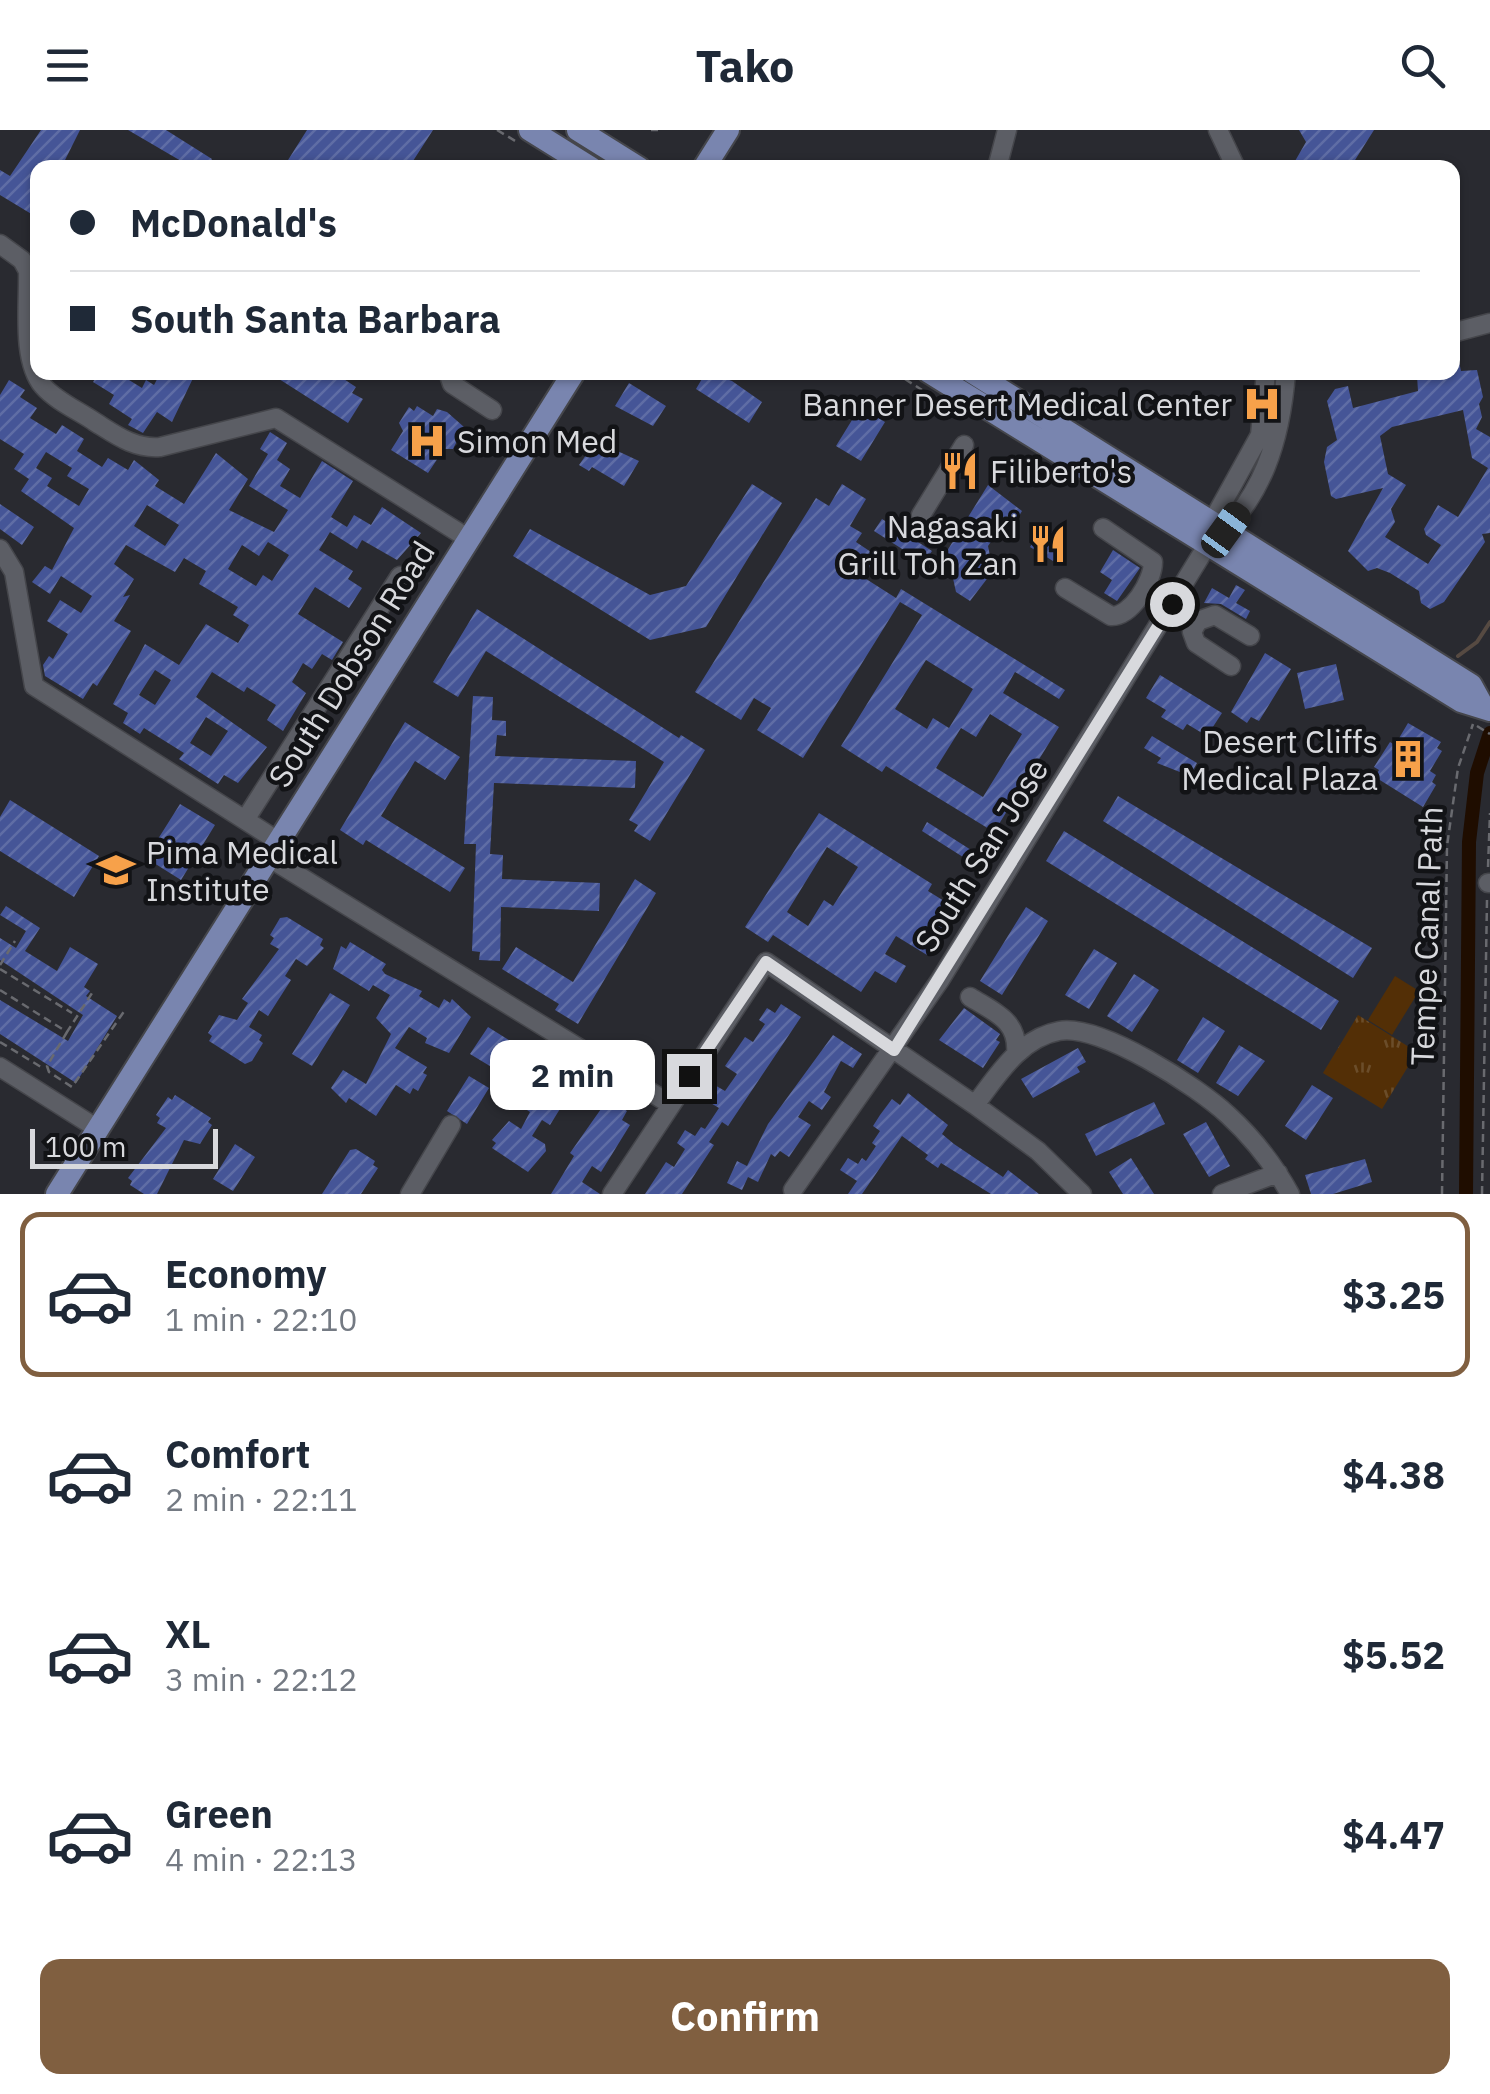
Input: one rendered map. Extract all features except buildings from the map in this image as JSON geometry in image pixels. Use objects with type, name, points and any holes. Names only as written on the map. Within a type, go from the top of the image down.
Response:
[{"type":"main road","points":[[530,130],[577,160]]},
{"type":"main road","points":[[578,130],[626,160]]},
{"type":"main road","points":[[709,160],[728,130]]},
{"type":"main road","name":"South Dobson Road","points":[[57,1194],[569,380]]},
{"type":"main road","points":[[945,380],[1033,424],[1215,532],[1461,701],[1484,712]]},
{"type":"main road","points":[[982,380],[1033,424]]},
{"type":"street","points":[[1000,160],[1006,130]]},
{"type":"street","points":[[1218,130],[1232,160]]},
{"type":"street","points":[[0,244],[22,260],[28,271],[30,327]]},
{"type":"street","points":[[1460,331],[1490,323]]},
{"type":"street","points":[[39,380],[46,390],[115,434],[145,448],[276,418],[469,538]]},
{"type":"street","points":[[451,380],[492,410]]},
{"type":"street","points":[[1215,532],[1257,444],[1264,418],[1266,380]]},
{"type":"street","points":[[1215,532],[1261,479],[1274,451],[1282,422],[1285,380]]},
{"type":"street","points":[[921,516],[964,445]]},
{"type":"street","points":[[1068,584],[1108,615],[1126,614],[1154,565],[1147,556],[1103,528]]},
{"type":"street","name":"South San Jose","points":[[793,1190],[894,1050],[1215,532]]},
{"type":"street","points":[[0,549],[14,572],[34,686],[245,820],[273,849],[670,1104]]},
{"type":"street","points":[[245,820],[400,576]]},
{"type":"street","points":[[1231,666],[1196,643],[1192,632],[1198,621],[1215,615],[1250,636]]},
{"type":"street","points":[[612,1194],[766,962],[975,1105],[1038,1152],[1082,1194]]},
{"type":"street","points":[[970,997],[1006,1019],[1018,1035],[1016,1054]]},
{"type":"street","points":[[975,1105],[1016,1054],[1032,1041],[1060,1030],[1094,1034],[1210,1099],[1278,1174],[1290,1194]]},
{"type":"street","points":[[0,1068],[98,1128]]},
{"type":"street","points":[[410,1194],[450,1125]]},
{"type":"street","points":[[1222,1194],[1278,1174]]},
{"type":"path","points":[[651,130],[658,130]]},
{"type":"path","points":[[1484,712],[1490,734]]},
{"type":"path","name":"Tempe Canal Path","points":[[1442,1194],[1447,846],[1458,768],[1484,712]]},
{"type":"path","name":"Tempe Canal Path","points":[[1482,1194],[1490,814]]},
{"type":"path","points":[[15,941],[0,967],[72,1014],[75,1021]]},
{"type":"path","points":[[0,990],[68,1032]]},
{"type":"path","points":[[48,1072],[94,990]]},
{"type":"path","points":[[0,1042],[77,1086],[124,1010]]},
{"type":"path","points":[[72,1014],[80,1013]]},
{"type":"path","points":[[41,1067],[48,1066]]},
{"type":"green space","points":[[1395,976],[1419,991],[1392,1035],[1368,1020]]},
{"type":"green space","points":[[1358,1015],[1417,1052],[1382,1109],[1323,1073]]},
{"type":"waterway","points":[[1458,656],[1477,642],[1490,622]]},
{"type":"waterway","points":[[1466,1194],[1469,842],[1477,773],[1490,733]]},
{"type":"place","name":"Banner Desert Medical Center","points":[[1262,404]]},
{"type":"place","name":"Simon Med","points":[[427,441]]},
{"type":"place","name":"Filiberto's","points":[[960,471]]},
{"type":"place","name":"Nagasaki Grill Toh Zan","points":[[1048,544]]},
{"type":"place","name":"Desert Cliffs Medical Plaza","points":[[1408,759]]},
{"type":"place","name":"Pima Medical Institute","points":[[116,870]]},
{"type":"route","points":[[689,1076],[766,962],[894,1050],[1172,604]]}]
